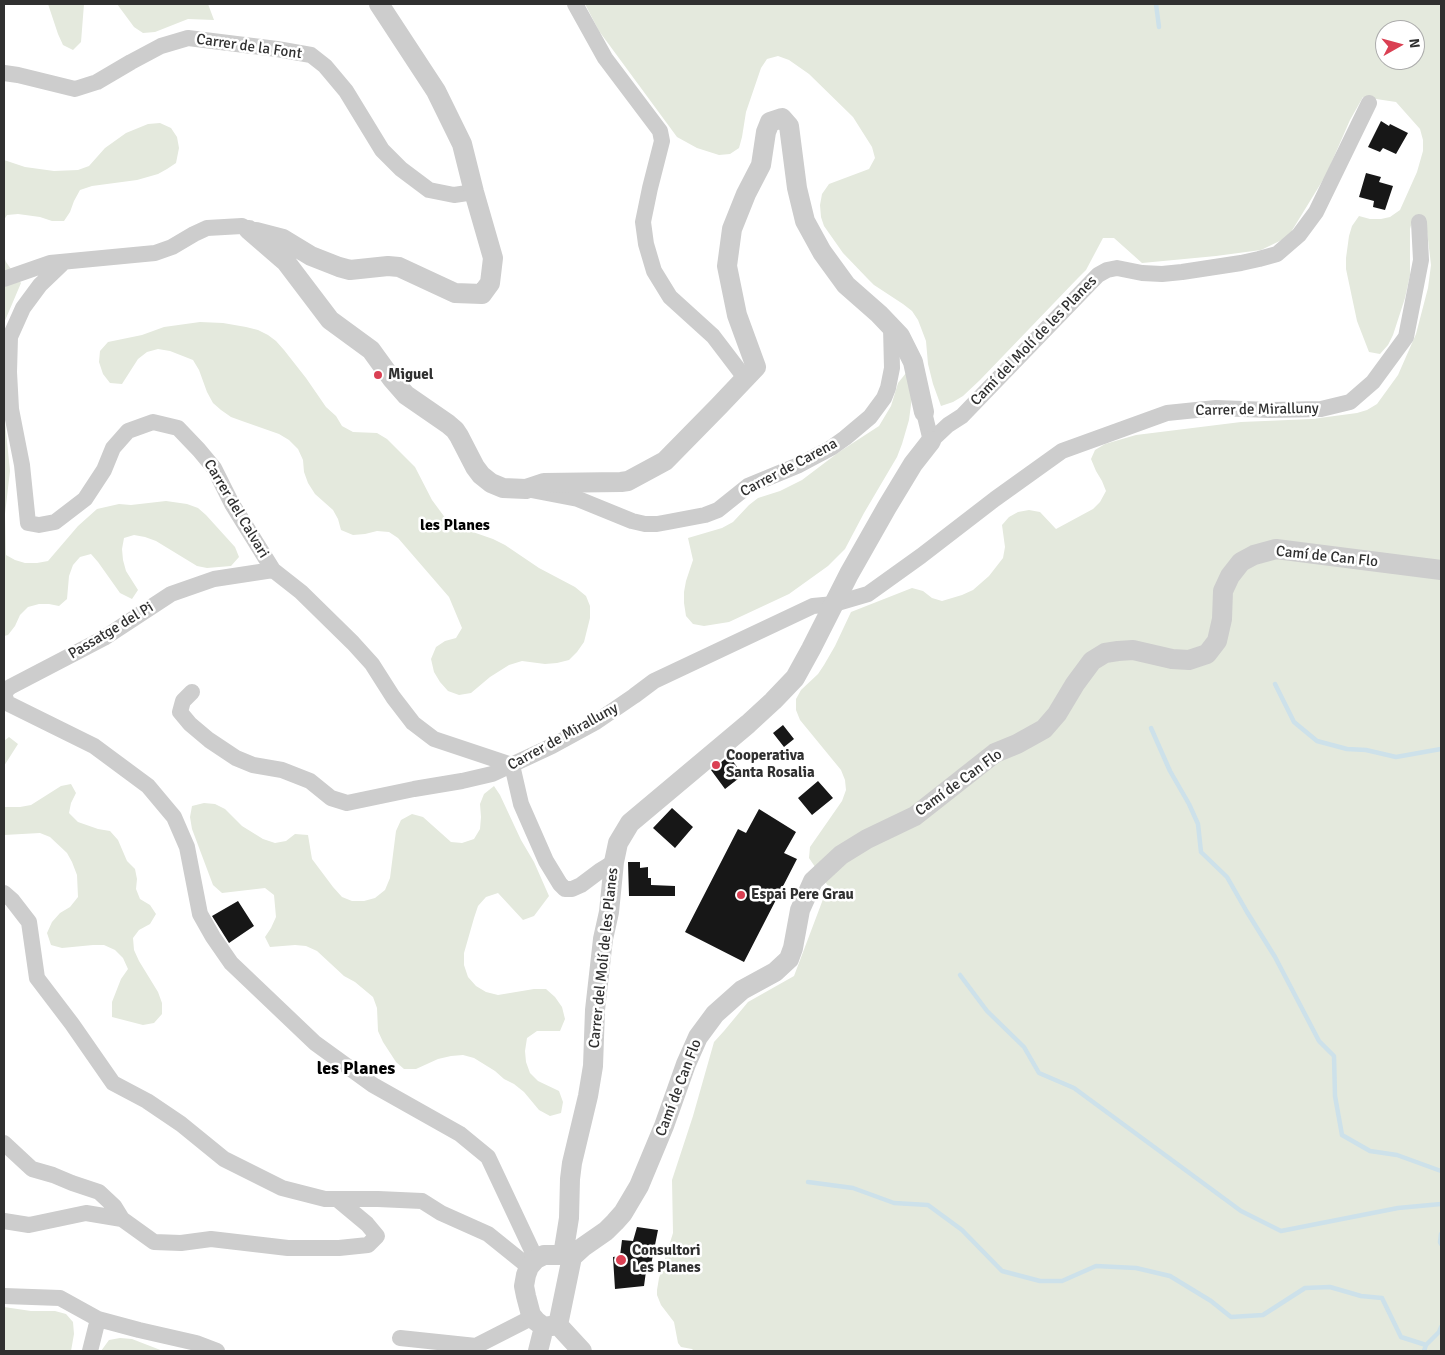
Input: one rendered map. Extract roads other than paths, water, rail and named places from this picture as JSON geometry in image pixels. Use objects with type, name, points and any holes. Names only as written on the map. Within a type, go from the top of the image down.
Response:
[{"type":"street","points":[[249,230],[283,239],[311,256],[350,270],[388,266],[399,267],[455,294],[482,294],[490,283],[493,258],[462,144],[436,91],[378,4]]},
{"type":"street","points":[[575,4],[605,58],[660,131],[662,141],[643,222],[646,244],[654,270],[670,297],[713,336],[745,378]]},
{"type":"street","name":"Carrer de la Font","points":[[4,73],[76,89],[98,82],[161,46],[188,38],[311,55],[325,66],[346,91],[382,150],[401,169],[429,190],[454,195],[474,192]]},
{"type":"street","name":"Camí del Molí de les Planes","points":[[830,604],[904,478],[931,441],[948,425],[962,416],[1098,275],[1107,270],[1117,268],[1142,273],[1182,272],[1259,260],[1277,254],[1299,234],[1316,212],[1368,103]]},
{"type":"street","points":[[4,279],[50,264],[155,253],[172,247],[207,228],[242,226],[286,262],[330,320],[371,350],[406,395],[448,424],[460,436],[475,467],[481,476],[491,483],[502,488],[526,489],[544,483],[628,481],[665,461],[756,367],[737,316],[727,266],[732,229],[746,194],[761,166],[766,132],[770,122],[782,118],[789,126],[797,188],[805,221],[822,252],[846,285],[900,336],[913,362],[931,441]]},
{"type":"street","name":"Carrer de Miralluny","points":[[192,692],[182,701],[180,712],[190,724],[209,740],[236,758],[253,765],[282,770],[310,781],[331,798],[347,803],[414,789],[462,782],[492,774],[552,746],[596,722],[654,681],[812,606],[830,604],[868,594],[1062,451],[1167,413],[1216,408],[1321,409],[1350,402],[1373,382],[1406,337],[1421,260],[1419,222]]},
{"type":"street","name":"Carrer del Calvari","points":[[64,262],[40,285],[23,308],[10,337],[11,409],[22,465],[28,523],[39,525],[56,522],[75,508],[85,499],[104,470],[114,448],[128,431],[153,422],[178,428],[214,468],[232,504],[273,570]]},
{"type":"street","name":"Carrer de Carena","points":[[526,489],[578,499],[632,521],[645,524],[668,522],[718,510],[748,486],[800,466],[817,457],[845,438],[870,417],[884,398],[888,388],[892,368],[891,327]]},
{"type":"street","name":"Camí de Can Flo","points":[[567,1256],[606,1231],[623,1213],[639,1186],[698,1037],[715,1014],[742,990],[775,972],[788,959],[793,948],[800,910],[813,881],[841,855],[867,839],[915,816],[995,753],[1017,744],[1044,729],[1058,714],[1075,684],[1092,661],[1105,653],[1133,650],[1172,659],[1189,660],[1207,654],[1217,642],[1222,619],[1223,591],[1230,576],[1242,562],[1254,555],[1276,548],[1441,570]]},
{"type":"street","points":[[273,570],[301,592],[353,642],[372,664],[393,697],[413,723],[434,739],[512,765],[521,804],[546,861],[565,889],[572,889],[581,885],[614,862]]},
{"type":"street","name":"Passatge del Pi","points":[[6,691],[104,638],[171,594],[214,579],[273,570]]},
{"type":"street","name":"Carrer del Molí de les Planes","points":[[538,1351],[544,1322],[567,1256],[570,1179],[593,1066],[596,1001],[603,939],[609,912],[614,862],[618,843],[630,823],[748,724],[795,678],[812,649],[830,604]]},
{"type":"street","points":[[6,691],[7,703],[94,746],[148,786],[174,816],[187,847],[200,914],[231,963],[315,1043],[373,1086],[460,1134],[488,1158],[532,1263]]},
{"type":"street","points":[[4,893],[29,922],[37,978],[113,1083],[147,1101],[181,1124],[224,1159],[282,1188],[325,1199],[422,1201],[441,1213],[488,1234],[532,1263]]},
{"type":"street","points":[[4,1143],[32,1169],[99,1192],[114,1206],[122,1219],[154,1242],[182,1243],[211,1239],[288,1248],[339,1248],[368,1245],[377,1236],[367,1224],[337,1199]]},
{"type":"street","points":[[4,1221],[29,1225],[86,1213],[122,1219]]},
{"type":"street","points":[[567,1256],[544,1256],[532,1263],[526,1275],[524,1286],[544,1322],[582,1351]]},
{"type":"street","points":[[4,1296],[60,1298],[98,1319],[138,1330],[196,1342],[217,1351]]},
{"type":"street","points":[[90,1351],[98,1319]]},
{"type":"street","points":[[400,1338],[476,1346],[525,1321],[544,1322]]},
{"type":"waterway","points":[[1156,4],[1159,27]]},
{"type":"waterway","points":[[1275,684],[1294,722],[1317,741],[1347,749],[1366,750],[1396,757],[1441,749]]},
{"type":"waterway","points":[[1151,728],[1170,771],[1198,824],[1201,852],[1227,877],[1275,957],[1319,1041],[1334,1056],[1335,1096],[1342,1135],[1370,1151],[1397,1155],[1441,1171]]},
{"type":"waterway","points":[[960,975],[987,1011],[1024,1047],[1039,1073],[1074,1088],[1241,1211],[1281,1231],[1398,1208],[1441,1204]]},
{"type":"waterway","points":[[808,1182],[853,1188],[894,1203],[928,1205],[962,1230],[1002,1271],[1040,1281],[1062,1281],[1096,1266],[1136,1268],[1170,1276],[1211,1301],[1231,1317],[1263,1315],[1305,1288],[1330,1287],[1361,1296],[1382,1298],[1401,1337],[1426,1345]]},
{"type":"waterway","points":[[1441,1234],[1441,1244]]},
{"type":"waterway","points":[[1424,1351],[1426,1345],[1439,1332],[1441,1327]]},
{"type":"place","name":"Miguel","points":[[378,375]]},
{"type":"place","name":"Cooperativa Santa Rosalia","points":[[716,765]]},
{"type":"place","name":"Espai Pere Grau","points":[[741,895]]},
{"type":"place","name":"Consultori Les Planes","points":[[621,1260]]},
{"type":"district","name":"les Planes","points":[[455,526]]},
{"type":"district","name":"les Planes","points":[[356,1069]]}]
